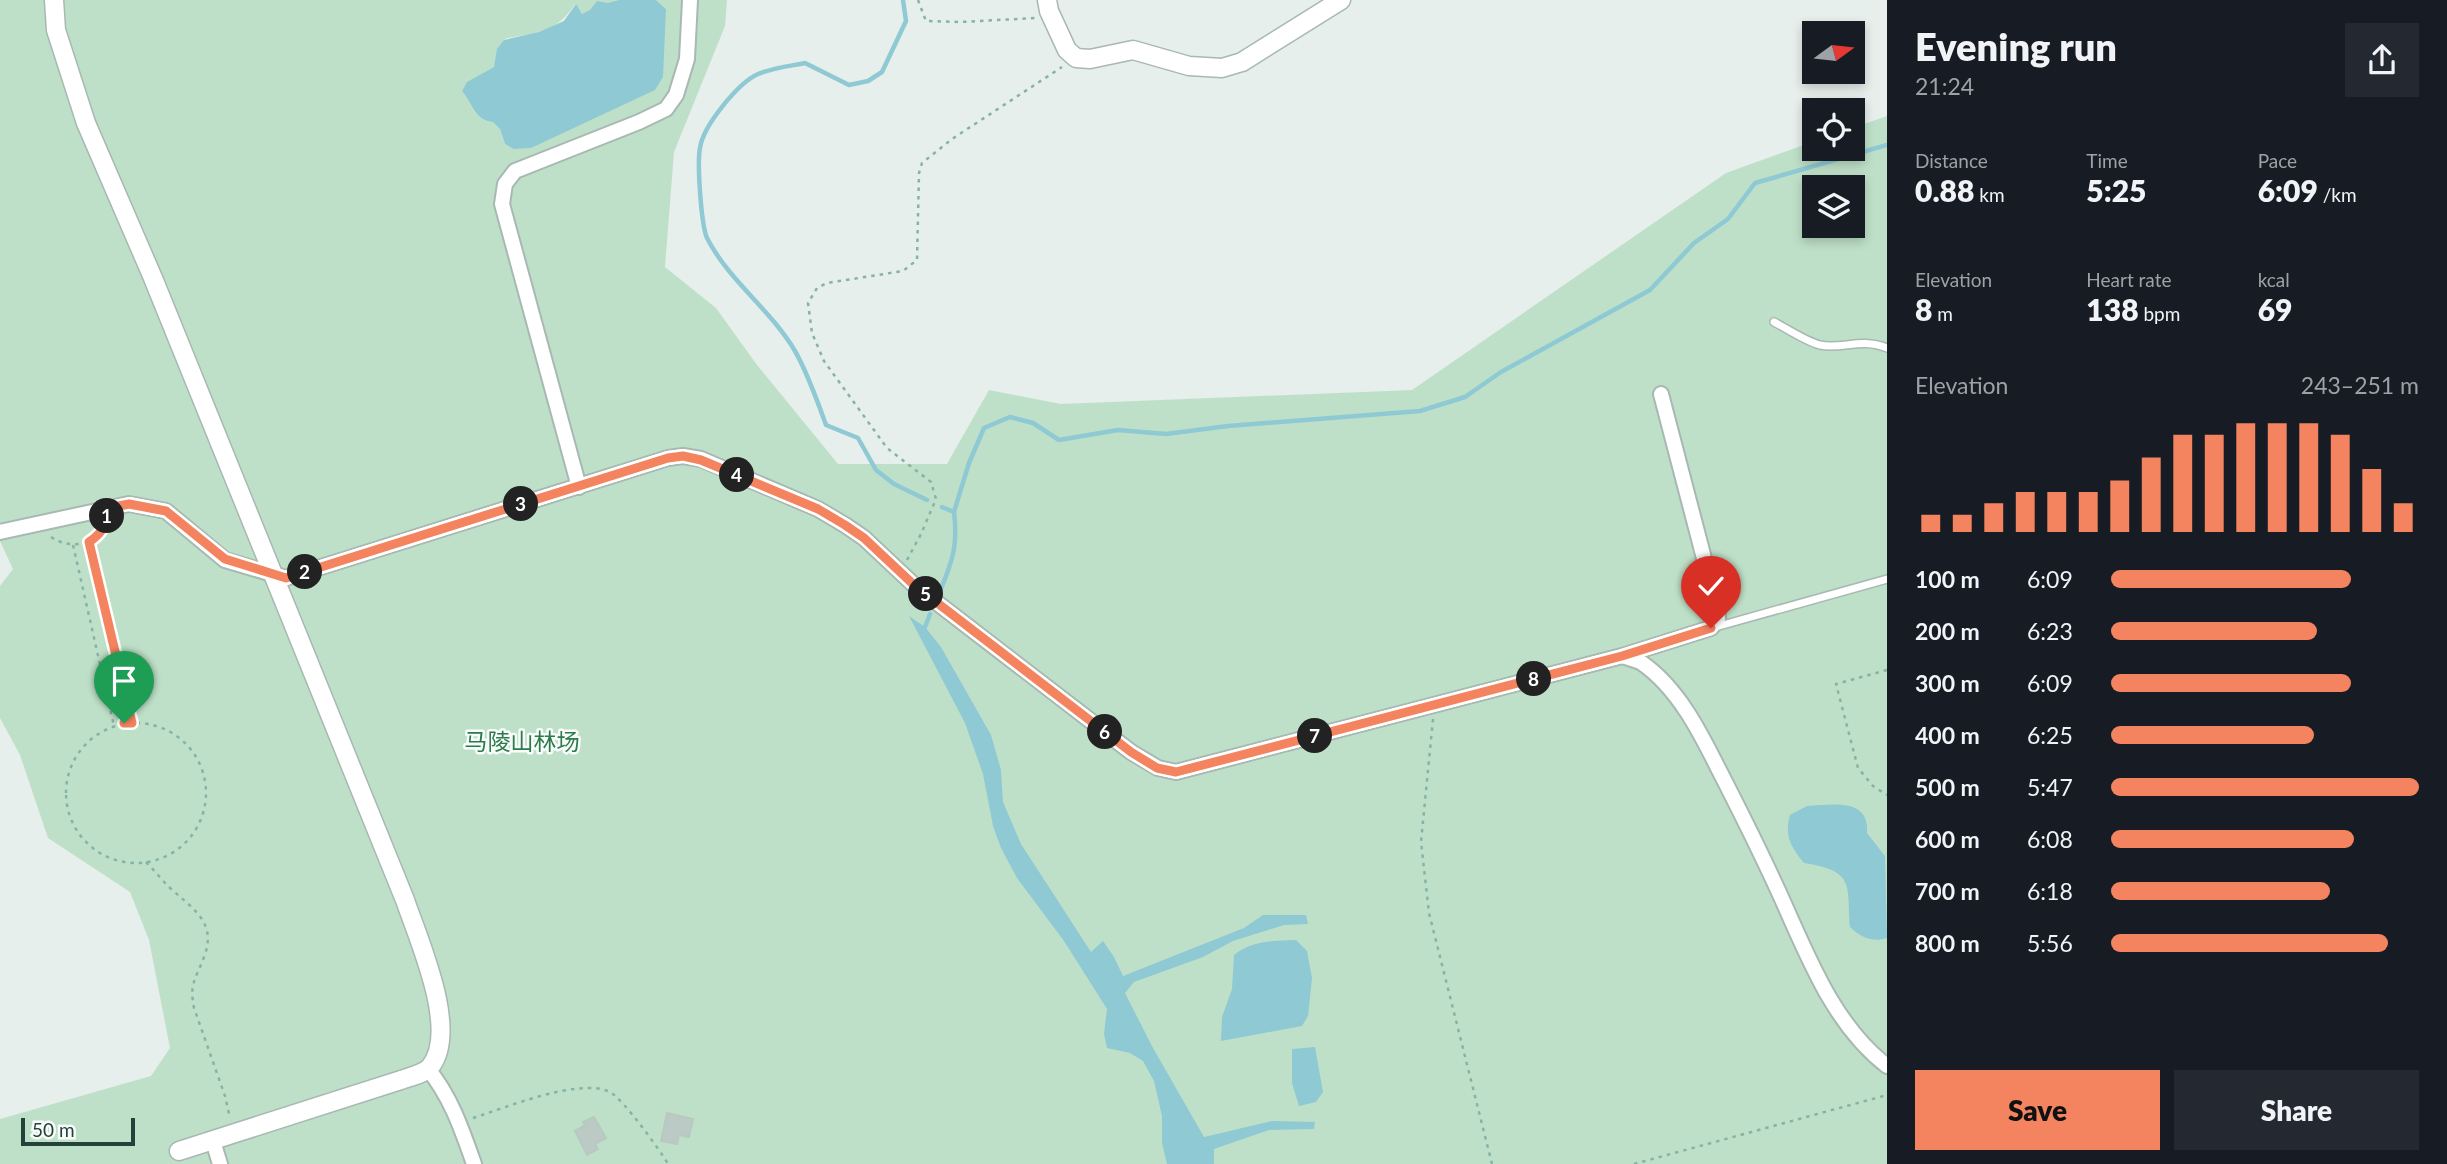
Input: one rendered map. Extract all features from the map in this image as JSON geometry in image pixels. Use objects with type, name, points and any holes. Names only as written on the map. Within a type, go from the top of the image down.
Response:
[{"type":"street","points":[[54,0],[56,30],[63,58],[86,123],[153,278],[405,900],[436,993],[440,1028],[439,1053],[428,1069],[179,1152]]},
{"type":"street","points":[[579,486],[502,204],[505,184],[515,171],[533,162],[639,122],[666,108],[676,95],[687,59],[690,0]]},
{"type":"street","points":[[1049,8],[1067,50],[1076,58],[1090,59],[1133,50],[1189,66],[1222,68],[1242,62],[1341,0]]},
{"type":"street","points":[[0,532],[129,504],[166,511],[225,559],[286,578],[668,458],[683,456],[701,460],[818,509],[864,538],[914,585],[1110,735],[1157,768],[1176,772],[1622,656],[1711,628],[1718,618],[1717,608],[1661,394]]},
{"type":"street","points":[[1622,656],[1641,663],[1673,692],[1700,732],[1834,1006],[1855,1034],[1887,1066]]},
{"type":"street","points":[[428,1069],[443,1087],[460,1123],[474,1164]]},
{"type":"street","points":[[218,1139],[220,1164]]},
{"type":"lane","points":[[1774,322],[1820,345],[1862,342],[1876,343],[1887,348]]},
{"type":"lane","points":[[1711,628],[1887,579]]},
{"type":"path","points":[[918,0],[926,21],[993,21],[1049,8]]},
{"type":"path","points":[[900,572],[936,499],[931,482],[887,448],[830,371],[812,333],[808,303],[817,288],[827,283],[903,271],[911,266],[917,260],[919,173],[922,163],[952,139],[1076,58]]},
{"type":"path","points":[[42,523],[51,537],[60,543],[73,545],[89,542],[99,535],[105,526],[109,508]]},
{"type":"path","points":[[89,542],[132,723]]},
{"type":"path","points":[[73,545],[114,726]]},
{"type":"path","points":[[1887,670],[1836,684],[1858,768],[1873,786],[1887,796]]},
{"type":"path","points":[[1434,705],[1421,842],[1423,869],[1429,913],[1492,1164]]},
{"type":"path","points":[[147,722],[169,730],[187,744],[200,764],[206,786],[205,810],[196,831],[180,849],[160,860],[136,864],[113,860],[93,849],[77,832],[67,810],[65,787],[71,764],[83,745],[102,730],[132,723],[147,722]]},
{"type":"path","points":[[146,862],[198,914],[209,939],[208,948],[191,984],[191,995],[231,1116],[218,1139]]},
{"type":"path","points":[[460,1123],[556,1091],[594,1087],[611,1093],[621,1102],[657,1146],[668,1164]]},
{"type":"path","points":[[1634,1164],[1887,1096]]},
{"type":"green space","name":"马陵山林场","points":[[0,0],[619,0],[582,14],[575,4],[561,20],[546,30],[507,38],[494,67],[467,83],[462,91],[478,115],[493,122],[500,129],[505,144],[520,148],[545,140],[666,9],[656,0],[727,0],[725,26],[674,152],[665,267],[716,308],[757,365],[838,464],[947,464],[989,390],[1061,404],[1412,390],[1726,173],[1802,146],[1802,161],[1865,161],[1865,124],[1887,116],[1887,1164],[0,1164],[0,1119],[151,1076],[170,1048],[149,940],[130,892],[48,838],[20,755],[0,718],[0,586],[13,569],[0,541]]},
{"type":"water","points":[[619,0],[656,0],[666,9],[663,77],[655,90],[531,148],[514,149],[505,144],[500,129],[493,122],[478,115],[462,91],[467,82],[494,67],[497,49],[504,40],[539,32],[564,21],[576,4],[582,14],[590,10],[597,1],[608,3]]},
{"type":"water","points":[[909,616],[925,627],[941,647],[991,735],[1001,770],[1003,802],[1021,844],[1091,952],[1103,941],[1123,976],[1244,928],[1263,915],[1306,915],[1308,924],[1284,925],[1233,941],[1203,957],[1134,982],[1125,993],[1204,1137],[1272,1121],[1315,1122],[1314,1129],[1269,1130],[1214,1149],[1214,1164],[1167,1164],[1162,1143],[1162,1116],[1154,1081],[1143,1061],[1130,1053],[1107,1048],[1104,1034],[1107,1009],[1064,941],[1017,878],[1001,848],[993,826],[983,774],[965,723]]},
{"type":"water","points":[[1807,806],[1847,806],[1862,813],[1867,833],[1885,856],[1887,938],[1867,938],[1850,927],[1848,890],[1840,875],[1820,866],[1804,863],[1795,852],[1788,835],[1788,822],[1790,815]]},
{"type":"water","points":[[1296,940],[1307,951],[1312,978],[1308,1016],[1302,1026],[1221,1041],[1222,1017],[1232,989],[1234,955],[1255,944]]},
{"type":"water","points":[[1315,1047],[1323,1092],[1316,1102],[1299,1106],[1292,1083],[1292,1049]]},
{"type":"building","points":[[667,1113],[693,1119],[689,1137],[679,1135],[677,1144],[661,1141]]},
{"type":"building","points":[[594,1117],[606,1138],[595,1144],[598,1149],[587,1155],[575,1131],[585,1125],[583,1122]]},
{"type":"waterway","points":[[903,0],[906,21],[882,72],[868,81],[849,85],[805,63],[763,72],[741,86],[714,117],[703,139],[699,156],[699,179],[707,238],[716,254],[795,351],[826,425],[858,438],[876,470],[894,484],[927,500]]},
{"type":"waterway","points":[[954,512],[969,463],[984,428],[1010,417],[1033,423],[1059,440],[1118,430],[1166,434],[1228,426],[1420,411],[1465,397],[1501,372],[1650,290],[1694,243],[1728,219],[1755,183],[1887,145]]},
{"type":"waterway","points":[[941,589],[955,543],[954,512],[942,507]]},
{"type":"waterway","points":[[925,627],[930,614]]},
{"type":"route","points":[[124,723],[132,723],[89,542],[99,535],[105,526],[109,508],[129,504],[166,511],[225,559],[286,578],[668,458],[683,456],[701,460],[818,509],[845,525],[864,538],[914,585],[1131,752],[1157,768],[1176,772],[1622,656],[1711,628]]}]
